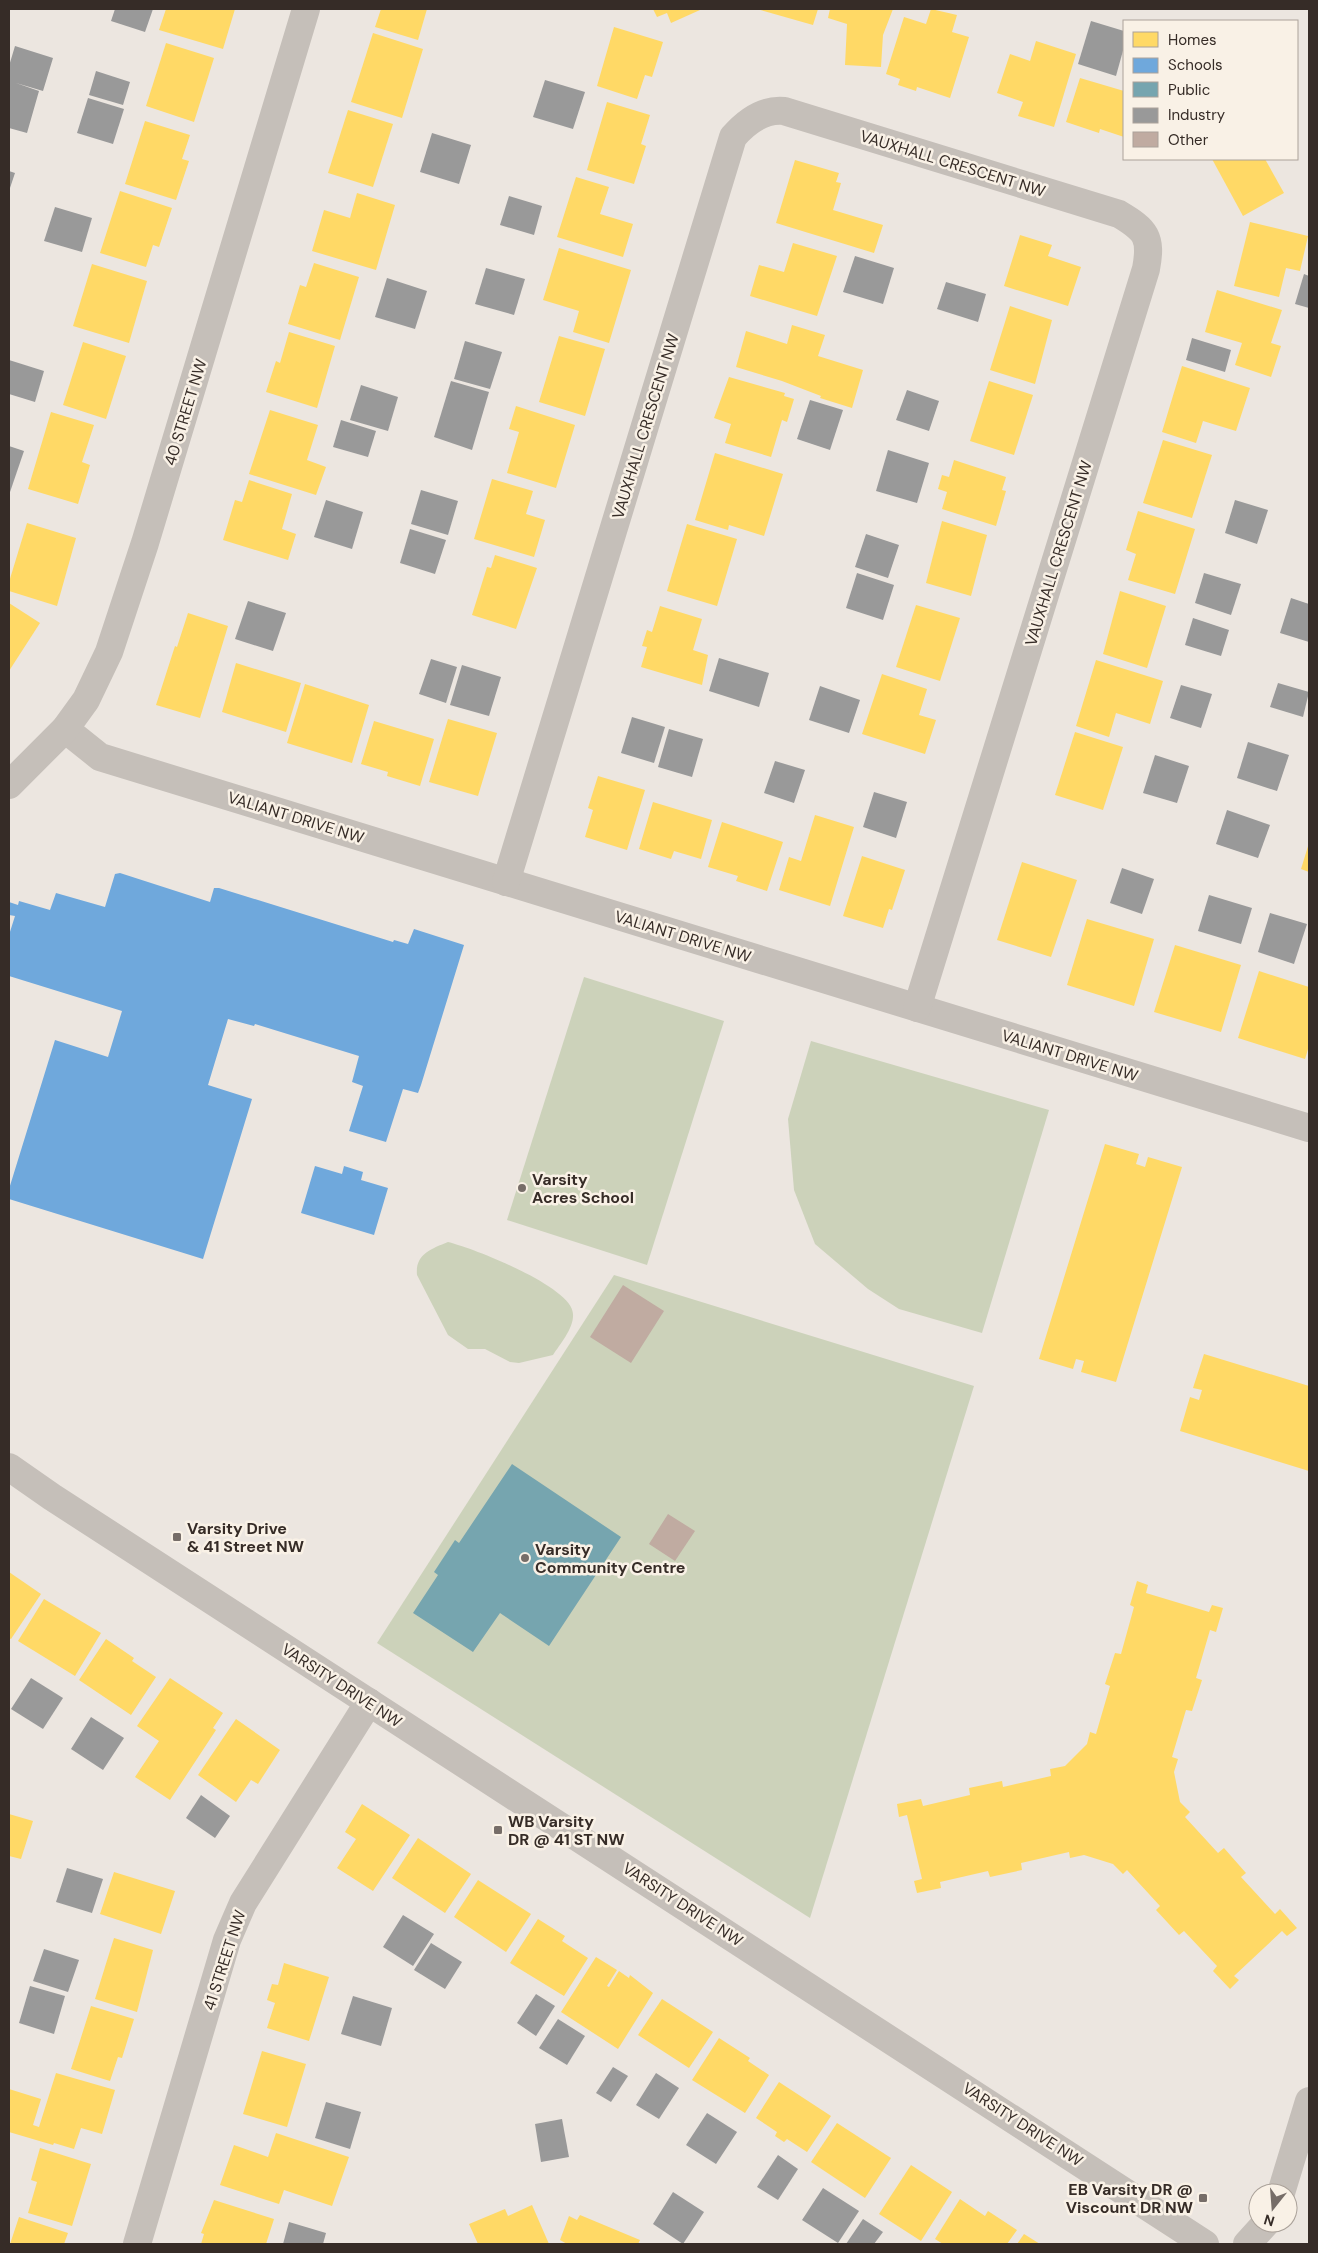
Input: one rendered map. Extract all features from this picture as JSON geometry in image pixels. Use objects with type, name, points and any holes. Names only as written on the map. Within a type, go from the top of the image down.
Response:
[{"type":"street","name":"40 STREET NW","points":[[9,785],[66,728],[86,700],[109,652],[145,543],[306,9]]},
{"type":"street","name":"VAUXHALL CRESCENT NW","points":[[506,882],[733,137],[741,128],[764,113],[784,110],[1119,214],[1138,225],[1147,236],[1146,269],[917,1008]]},
{"type":"street","name":"VALIANT DRIVE NW","points":[[66,728],[100,757],[1309,1128]]},
{"type":"street","name":"VARSITY DRIVE NW","points":[[9,1467],[52,1498],[836,2002],[1205,2244]]},
{"type":"street","name":"41 STREET NW","points":[[137,2244],[227,1940],[243,1903],[369,1702]]},
{"type":"street","points":[[1284,2183],[1309,2101]]},
{"type":"street","points":[[1247,2244],[1257,2233]]},
{"type":"green space","points":[[584,977],[724,1021],[647,1265],[507,1220]]},
{"type":"green space","points":[[811,1041],[1049,1110],[982,1333],[899,1309],[868,1289],[815,1244],[794,1190],[788,1119]]},
{"type":"green space","points":[[448,1242],[499,1260],[520,1270],[557,1292],[569,1303],[573,1319],[566,1336],[553,1355],[519,1363],[510,1362],[485,1349],[468,1349],[448,1335],[417,1275],[417,1268],[421,1257],[425,1253]]},
{"type":"green space","points":[[614,1275],[974,1386],[810,1918],[377,1643]]},
{"type":"building: Homes","points":[[166,9],[235,9],[223,49],[159,30]]},
{"type":"building: Homes","points":[[381,9],[427,9],[418,40],[375,27]]},
{"type":"building: Homes","points":[[653,9],[700,10],[671,23],[667,13],[657,17]]},
{"type":"building: Homes","points":[[757,9],[818,9],[813,25]]},
{"type":"building: Homes","points":[[830,9],[893,9],[883,35],[881,67],[845,65],[847,24],[828,18]]},
{"type":"building: Homes","points":[[931,9],[957,15],[952,32],[969,37],[950,98],[917,87],[916,91],[898,85],[900,79],[886,74],[904,17],[926,24]]},
{"type":"building: Homes","points":[[614,27],[663,42],[652,77],[645,75],[637,99],[597,86]]},
{"type":"building: Homes","points":[[373,33],[423,49],[402,118],[351,102]]},
{"type":"building: Homes","points":[[1036,41],[1076,54],[1054,127],[1018,116],[1023,102],[997,93],[1010,54],[1030,61]]},
{"type":"building: Homes","points":[[166,43],[214,58],[194,122],[146,106]]},
{"type":"building: Homes","points":[[1080,78],[1123,91],[1123,137],[1100,129],[1099,133],[1066,122]]},
{"type":"building: Homes","points":[[607,102],[650,115],[641,144],[646,146],[634,184],[587,170]]},
{"type":"building: Homes","points":[[348,110],[393,124],[373,187],[328,173]]},
{"type":"building: Homes","points":[[145,121],[190,135],[182,159],[189,161],[176,200],[125,184]]},
{"type":"building: Homes","points":[[795,160],[839,173],[836,182],[841,183],[833,210],[883,225],[874,253],[776,223]]},
{"type":"building: Homes","points":[[1213,160],[1266,160],[1284,193],[1243,216]]},
{"type":"building: Homes","points":[[576,177],[609,187],[600,214],[633,224],[623,257],[557,237]]},
{"type":"building: Homes","points":[[120,191],[172,208],[159,247],[153,245],[146,267],[100,253]]},
{"type":"building: Homes","points":[[357,193],[395,205],[376,270],[312,251],[324,210],[350,218]]},
{"type":"building: Homes","points":[[1250,222],[1308,236],[1300,271],[1286,268],[1279,297],[1234,286]]},
{"type":"building: Homes","points":[[1020,235],[1052,245],[1048,256],[1081,267],[1068,306],[1004,286]]},
{"type":"building: Homes","points":[[793,243],[837,256],[817,316],[750,296],[759,265],[784,272]]},
{"type":"building: Homes","points":[[559,248],[631,270],[609,343],[573,332],[579,311],[543,300]]},
{"type":"building: Homes","points":[[314,263],[359,277],[340,340],[288,324],[300,285],[306,287]]},
{"type":"building: Homes","points":[[92,264],[147,281],[129,343],[73,326]]},
{"type":"building: Homes","points":[[1217,290],[1282,310],[1271,343],[1281,346],[1271,377],[1235,365],[1242,343],[1205,332]]},
{"type":"building: Homes","points":[[1010,306],[1052,320],[1035,384],[990,370]]},
{"type":"building: Homes","points":[[792,325],[825,335],[818,356],[863,370],[852,408],[820,398],[821,396],[782,381],[736,367],[746,331],[787,344]]},
{"type":"building: Homes","points":[[289,332],[335,346],[317,408],[266,392],[276,361],[280,363]]},
{"type":"building: Homes","points":[[559,336],[605,349],[585,416],[539,402]]},
{"type":"building: Homes","points":[[83,342],[126,356],[106,419],[63,405]]},
{"type":"building: Homes","points":[[1182,366],[1250,388],[1236,431],[1203,421],[1196,443],[1162,432]]},
{"type":"building: Homes","points":[[729,377],[785,393],[784,396],[794,399],[787,422],[782,420],[771,457],[725,443],[731,424],[714,418]]},
{"type":"building: Homes","points":[[989,381],[1033,395],[1014,455],[970,441]]},
{"type":"building: Homes","points":[[516,406],[575,425],[556,488],[507,473],[519,432],[509,429]]},
{"type":"building: Homes","points":[[270,410],[318,425],[307,460],[326,467],[316,495],[249,474]]},
{"type":"building: Homes","points":[[51,412],[94,425],[82,462],[90,465],[78,504],[28,489]]},
{"type":"building: Homes","points":[[1163,440],[1212,455],[1192,518],[1143,503]]},
{"type":"building: Homes","points":[[715,453],[783,474],[764,536],[729,525],[728,530],[695,520]]},
{"type":"building: Homes","points":[[954,460],[1006,477],[1002,490],[1006,491],[996,526],[942,509],[947,492],[938,489],[942,475],[949,477]]},
{"type":"building: Homes","points":[[492,479],[533,491],[526,514],[545,520],[534,557],[474,539]]},
{"type":"building: Homes","points":[[249,480],[292,494],[282,529],[296,534],[288,560],[223,540],[235,500],[242,502]]},
{"type":"building: Homes","points":[[1138,511],[1195,529],[1175,594],[1128,580],[1136,554],[1126,550]]},
{"type":"building: Homes","points":[[942,521],[987,535],[971,596],[926,583]]},
{"type":"building: Homes","points":[[27,523],[76,538],[57,606],[9,591],[9,582]]},
{"type":"building: Homes","points":[[687,524],[737,539],[717,606],[667,591]]},
{"type":"building: Homes","points":[[495,555],[537,568],[516,629],[472,615],[487,567],[491,568]]},
{"type":"building: Homes","points":[[1120,591],[1166,606],[1147,668],[1103,654]]},
{"type":"building: Homes","points":[[9,603],[40,623],[9,671]]},
{"type":"building: Homes","points":[[916,605],[960,618],[940,681],[896,667]]},
{"type":"building: Homes","points":[[660,606],[702,619],[693,650],[708,655],[702,685],[641,667],[647,647],[642,646],[647,630],[652,632]]},
{"type":"building: Homes","points":[[188,613],[228,626],[200,718],[156,705]]},
{"type":"building: Homes","points":[[1096,660],[1163,681],[1150,724],[1116,713],[1109,737],[1076,726]]},
{"type":"building: Homes","points":[[236,663],[301,683],[286,732],[222,712]]},
{"type":"building: Homes","points":[[882,674],[927,689],[919,715],[936,720],[925,754],[862,734]]},
{"type":"building: Homes","points":[[305,684],[369,705],[352,763],[287,743]]},
{"type":"building: Homes","points":[[448,719],[497,733],[478,796],[429,782]]},
{"type":"building: Homes","points":[[374,721],[434,739],[420,786],[387,776],[388,772],[361,764]]},
{"type":"building: Homes","points":[[1075,732],[1123,747],[1103,810],[1055,795]]},
{"type":"building: Homes","points":[[598,776],[645,790],[627,850],[585,837],[593,810],[588,808]]},
{"type":"building: Homes","points":[[653,802],[712,820],[701,859],[674,851],[671,859],[639,849]]},
{"type":"building: Homes","points":[[815,815],[854,827],[830,906],[779,890],[789,857],[801,861]]},
{"type":"building: Homes","points":[[722,822],[783,842],[767,891],[736,881],[738,876],[708,867]]},
{"type":"building: Homes","points":[[1309,843],[1309,872],[1301,869]]},
{"type":"building: Homes","points":[[862,856],[905,870],[892,910],[889,909],[883,928],[843,916]]},
{"type":"building: Homes","points":[[1022,862],[1077,880],[1051,957],[997,940]]},
{"type":"building: Homes","points":[[1087,919],[1154,939],[1134,1006],[1067,985]]},
{"type":"building: Homes","points":[[1175,945],[1241,965],[1221,1032],[1154,1012]]},
{"type":"building: Homes","points":[[1259,971],[1309,987],[1309,1046],[1305,1059],[1238,1038]]},
{"type":"building: Homes","points":[[1105,1144],[1139,1154],[1136,1164],[1145,1167],[1148,1157],[1182,1167],[1116,1382],[1081,1372],[1084,1361],[1076,1359],[1073,1369],[1039,1359]]},
{"type":"building: Homes","points":[[1204,1354],[1309,1386],[1309,1471],[1180,1431],[1190,1397],[1199,1400],[1202,1390],[1193,1388]]},
{"type":"building: Homes","points":[[9,1572],[41,1594],[11,1639],[9,1638]]},
{"type":"building: Homes","points":[[1137,1581],[1148,1585],[1146,1593],[1209,1612],[1212,1605],[1223,1608],[1216,1632],[1210,1630],[1196,1678],[1202,1680],[1192,1711],[1186,1710],[1172,1757],[1178,1759],[1174,1772],[1180,1802],[1190,1812],[1185,1817],[1218,1853],[1224,1848],[1246,1873],[1241,1877],[1275,1914],[1280,1909],[1297,1928],[1287,1936],[1282,1931],[1234,1976],[1239,1980],[1230,1989],[1213,1971],[1217,1966],[1184,1931],[1179,1935],[1156,1910],[1160,1906],[1127,1870],[1123,1874],[1113,1864],[1084,1855],[1070,1858],[1069,1852],[1021,1863],[1022,1870],[990,1877],[988,1871],[940,1882],[941,1888],[917,1893],[914,1881],[922,1879],[907,1815],[899,1817],[897,1804],[921,1799],[923,1806],[970,1795],[969,1788],[1002,1781],[1003,1787],[1051,1776],[1050,1769],[1065,1766],[1087,1744],[1090,1732],[1096,1734],[1110,1686],[1105,1684],[1115,1653],[1121,1654],[1134,1607],[1130,1605]]},
{"type":"building: Homes","points":[[44,1599],[101,1633],[75,1676],[18,1641]]},
{"type":"building: Homes","points":[[106,1639],[134,1658],[132,1661],[156,1677],[131,1715],[79,1680]]},
{"type":"building: Homes","points":[[170,1678],[223,1713],[213,1728],[216,1730],[170,1800],[135,1777],[159,1741],[137,1726]]},
{"type":"building: Homes","points":[[236,1719],[280,1750],[258,1784],[251,1780],[236,1802],[198,1775]]},
{"type":"building: Homes","points":[[362,1804],[410,1835],[373,1891],[337,1868],[356,1839],[345,1832]]},
{"type":"building: Homes","points":[[9,1814],[33,1821],[21,1859],[9,1856]]},
{"type":"building: Homes","points":[[418,1838],[471,1874],[445,1913],[392,1878]]},
{"type":"building: Homes","points":[[114,1872],[175,1891],[161,1934],[100,1914]]},
{"type":"building: Homes","points":[[478,1880],[531,1914],[506,1952],[454,1917]]},
{"type":"building: Homes","points":[[538,1919],[565,1936],[562,1941],[588,1958],[564,1996],[510,1963]]},
{"type":"building: Homes","points":[[114,1938],[153,1950],[137,2012],[95,1999]]},
{"type":"building: Homes","points":[[596,1957],[617,1970],[607,1986],[609,1987],[619,1971],[629,1978],[630,1975],[653,1993],[618,2049],[561,2012]]},
{"type":"building: Homes","points":[[284,1963],[329,1977],[309,2041],[267,2028],[275,2003],[267,2000],[272,1984],[278,1985]]},
{"type":"building: Homes","points":[[662,1999],[713,2032],[689,2068],[638,2035]]},
{"type":"building: Homes","points":[[91,2006],[134,2019],[122,2058],[118,2057],[110,2081],[71,2069]]},
{"type":"building: Homes","points":[[719,2038],[750,2058],[748,2061],[769,2075],[745,2113],[692,2080]]},
{"type":"building: Homes","points":[[262,2051],[306,2064],[287,2127],[243,2114]]},
{"type":"building: Homes","points":[[56,2073],[115,2090],[102,2134],[81,2128],[74,2149],[9,2132],[9,2089],[41,2099],[33,2125],[39,2127]]},
{"type":"building: Homes","points":[[779,2082],[831,2116],[807,2152],[787,2139],[784,2142],[775,2136],[777,2132],[756,2118]]},
{"type":"building: Homes","points":[[837,2123],[891,2158],[865,2198],[811,2162]]},
{"type":"building: Homes","points":[[276,2133],[349,2157],[332,2206],[284,2190],[279,2204],[220,2185],[234,2145],[268,2157]]},
{"type":"building: Homes","points":[[40,2148],[91,2164],[72,2226],[28,2213],[37,2182],[31,2180]]},
{"type":"building: Homes","points":[[911,2165],[952,2192],[921,2241],[879,2214]]},
{"type":"building: Homes","points":[[960,2199],[985,2216],[988,2211],[1017,2230],[1007,2244],[943,2244],[935,2239]]},
{"type":"building: Homes","points":[[214,2200],[274,2219],[266,2244],[201,2244],[204,2234],[201,2233]]},
{"type":"building: Homes","points":[[532,2205],[549,2244],[478,2244],[469,2224],[505,2209],[508,2216]]},
{"type":"building: Homes","points":[[580,2215],[640,2240],[638,2244],[567,2244],[560,2240],[569,2216],[577,2220]]},
{"type":"building: Homes","points":[[19,2217],[68,2233],[64,2244],[10,2244]]},
{"type":"building: Homes","points":[[1024,2234],[1040,2244],[1017,2244]]},
{"type":"building: Schools","points":[[120,873],[210,902],[214,888],[219,888],[393,942],[394,940],[408,944],[414,929],[464,945],[418,1093],[403,1089],[386,1142],[349,1131],[363,1086],[352,1082],[359,1056],[255,1024],[254,1026],[228,1019],[208,1085],[252,1099],[203,1259],[9,1199],[9,1189],[55,1040],[108,1057],[122,1011],[9,976],[9,935],[15,916],[9,915],[9,902],[18,905],[19,901],[50,910],[56,893],[105,907],[115,874]]},
{"type":"building: Schools","points":[[315,1166],[342,1174],[344,1166],[363,1172],[361,1180],[388,1188],[374,1235],[301,1213]]},
{"type":"building: Public","name":"Varsity Community Centre","points":[[512,1464],[621,1537],[549,1646],[500,1613],[473,1652],[413,1613],[438,1575],[434,1572],[455,1540],[459,1543]]},
{"type":"building: Industry","points":[[115,9],[153,9],[145,32],[111,21]]},
{"type":"building: Industry","points":[[1091,21],[1123,31],[1123,51],[1116,76],[1078,64]]},
{"type":"building: Industry","points":[[15,46],[53,58],[43,91],[16,83],[39,91],[27,133],[9,128],[9,66]]},
{"type":"building: Industry","points":[[96,71],[130,82],[123,105],[89,95]]},
{"type":"building: Industry","points":[[545,80],[585,92],[573,129],[533,117]]},
{"type":"building: Industry","points":[[88,98],[124,109],[113,144],[77,133]]},
{"type":"building: Industry","points":[[432,133],[471,145],[459,184],[420,172]]},
{"type":"building: Industry","points":[[9,171],[15,173],[9,191]]},
{"type":"building: Industry","points":[[509,196],[542,206],[534,235],[500,225]]},
{"type":"building: Industry","points":[[55,207],[92,218],[82,252],[44,241]]},
{"type":"building: Industry","points":[[855,256],[894,268],[883,304],[843,292]]},
{"type":"building: Industry","points":[[486,268],[525,279],[514,315],[475,304]]},
{"type":"building: Industry","points":[[1304,274],[1309,276],[1309,308],[1295,304]]},
{"type":"building: Industry","points":[[387,278],[427,291],[415,329],[375,317]]},
{"type":"building: Industry","points":[[946,282],[986,294],[978,322],[937,309]]},
{"type":"building: Industry","points":[[1192,338],[1231,350],[1225,372],[1186,360]]},
{"type":"building: Industry","points":[[465,341],[502,352],[490,389],[454,379]]},
{"type":"building: Industry","points":[[9,360],[44,371],[35,402],[9,394]]},
{"type":"building: Industry","points":[[451,381],[489,392],[472,450],[434,437]]},
{"type":"building: Industry","points":[[361,385],[398,397],[388,431],[350,420]]},
{"type":"building: Industry","points":[[907,390],[939,401],[929,431],[896,420]]},
{"type":"building: Industry","points":[[810,400],[843,410],[830,450],[797,439]]},
{"type":"building: Industry","points":[[341,420],[376,431],[368,457],[333,447]]},
{"type":"building: Industry","points":[[9,446],[24,451],[9,495]]},
{"type":"building: Industry","points":[[888,450],[929,463],[917,503],[876,491]]},
{"type":"building: Industry","points":[[421,490],[458,501],[448,535],[411,524]]},
{"type":"building: Industry","points":[[326,500],[363,512],[352,549],[314,537]]},
{"type":"building: Industry","points":[[1235,500],[1268,510],[1257,544],[1225,533]]},
{"type":"building: Industry","points":[[410,529],[446,540],[435,574],[400,563]]},
{"type":"building: Industry","points":[[866,534],[899,545],[888,578],[855,567]]},
{"type":"building: Industry","points":[[857,573],[894,585],[883,620],[846,608]]},
{"type":"building: Industry","points":[[1204,573],[1241,584],[1231,615],[1195,603]]},
{"type":"building: Industry","points":[[1291,598],[1309,604],[1309,642],[1280,633]]},
{"type":"building: Industry","points":[[248,601],[286,613],[273,651],[235,639]]},
{"type":"building: Industry","points":[[1193,618],[1229,630],[1221,656],[1185,645]]},
{"type":"building: Industry","points":[[719,658],[769,673],[759,707],[709,691]]},
{"type":"building: Industry","points":[[431,659],[457,667],[446,703],[419,694]]},
{"type":"building: Industry","points":[[462,665],[501,677],[489,716],[450,705]]},
{"type":"building: Industry","points":[[1278,683],[1309,692],[1303,717],[1270,707]]},
{"type":"building: Industry","points":[[1181,685],[1212,694],[1201,728],[1170,718]]},
{"type":"building: Industry","points":[[820,686],[860,700],[849,733],[809,720]]},
{"type":"building: Industry","points":[[632,717],[665,727],[654,763],[621,753]]},
{"type":"building: Industry","points":[[669,729],[703,739],[692,777],[658,767]]},
{"type":"building: Industry","points":[[1248,742],[1289,755],[1277,791],[1237,778]]},
{"type":"building: Industry","points":[[1155,755],[1189,766],[1177,803],[1143,793]]},
{"type":"building: Industry","points":[[775,761],[805,770],[794,803],[764,793]]},
{"type":"building: Industry","points":[[874,792],[907,802],[896,838],[863,827]]},
{"type":"building: Industry","points":[[1227,810],[1270,825],[1258,858],[1216,844]]},
{"type":"building: Industry","points":[[1122,868],[1154,879],[1142,914],[1110,903]]},
{"type":"building: Industry","points":[[1209,895],[1252,908],[1241,944],[1198,931]]},
{"type":"building: Industry","points":[[1270,913],[1307,924],[1294,964],[1258,952]]},
{"type":"building: Industry","points":[[31,1678],[63,1698],[43,1729],[11,1709]]},
{"type":"building: Industry","points":[[91,1717],[124,1738],[103,1770],[71,1749]]},
{"type":"building: Industry","points":[[201,1795],[230,1816],[215,1838],[186,1818]]},
{"type":"building: Industry","points":[[67,1868],[103,1879],[92,1913],[56,1902]]},
{"type":"building: Industry","points":[[403,1915],[434,1934],[413,1966],[383,1947]]},
{"type":"building: Industry","points":[[431,1943],[462,1962],[445,1989],[414,1970]]},
{"type":"building: Industry","points":[[44,1949],[79,1960],[68,1992],[33,1981]]},
{"type":"building: Industry","points":[[30,1986],[65,1996],[54,2034],[19,2023]]},
{"type":"building: Industry","points":[[536,1994],[555,2006],[536,2036],[517,2023]]},
{"type":"building: Industry","points":[[353,1996],[392,2008],[381,2046],[341,2034]]},
{"type":"building: Industry","points":[[558,2019],[585,2036],[567,2065],[539,2048]]},
{"type":"building: Industry","points":[[613,2067],[628,2076],[611,2102],[596,2093]]},
{"type":"building: Industry","points":[[656,2073],[679,2088],[659,2119],[636,2105]]},
{"type":"building: Industry","points":[[326,2102],[361,2112],[350,2149],[315,2138]]},
{"type":"building: Industry","points":[[707,2113],[737,2132],[716,2164],[686,2145]]},
{"type":"building: Industry","points":[[562,2119],[569,2157],[541,2162],[535,2124]]},
{"type":"building: Industry","points":[[778,2155],[798,2169],[778,2200],[757,2187]]},
{"type":"building: Industry","points":[[823,2188],[859,2211],[838,2243],[802,2220]]},
{"type":"building: Industry","points":[[673,2192],[704,2212],[683,2244],[653,2224]]},
{"type":"building: Industry","points":[[863,2219],[883,2232],[874,2244],[846,2244]]},
{"type":"building: Industry","points":[[289,2222],[326,2233],[323,2244],[283,2244]]},
{"type":"building: Other","points":[[623,1285],[664,1311],[631,1363],[590,1337]]},
{"type":"building: Other","points":[[668,1514],[695,1531],[675,1561],[649,1544]]},
{"type":"place","name":"Varsity Acres School","points":[[522,1188]]},
{"type":"place","name":"Varsity Drive & 41 Street NW","points":[[177,1537]]},
{"type":"place","name":"Varsity Community Centre","points":[[525,1558]]},
{"type":"place","name":"WB Varsity DR @ 41 ST NW","points":[[498,1830]]},
{"type":"place","name":"EB Varsity DR @ Viscount DR NW","points":[[1203,2198]]}]
